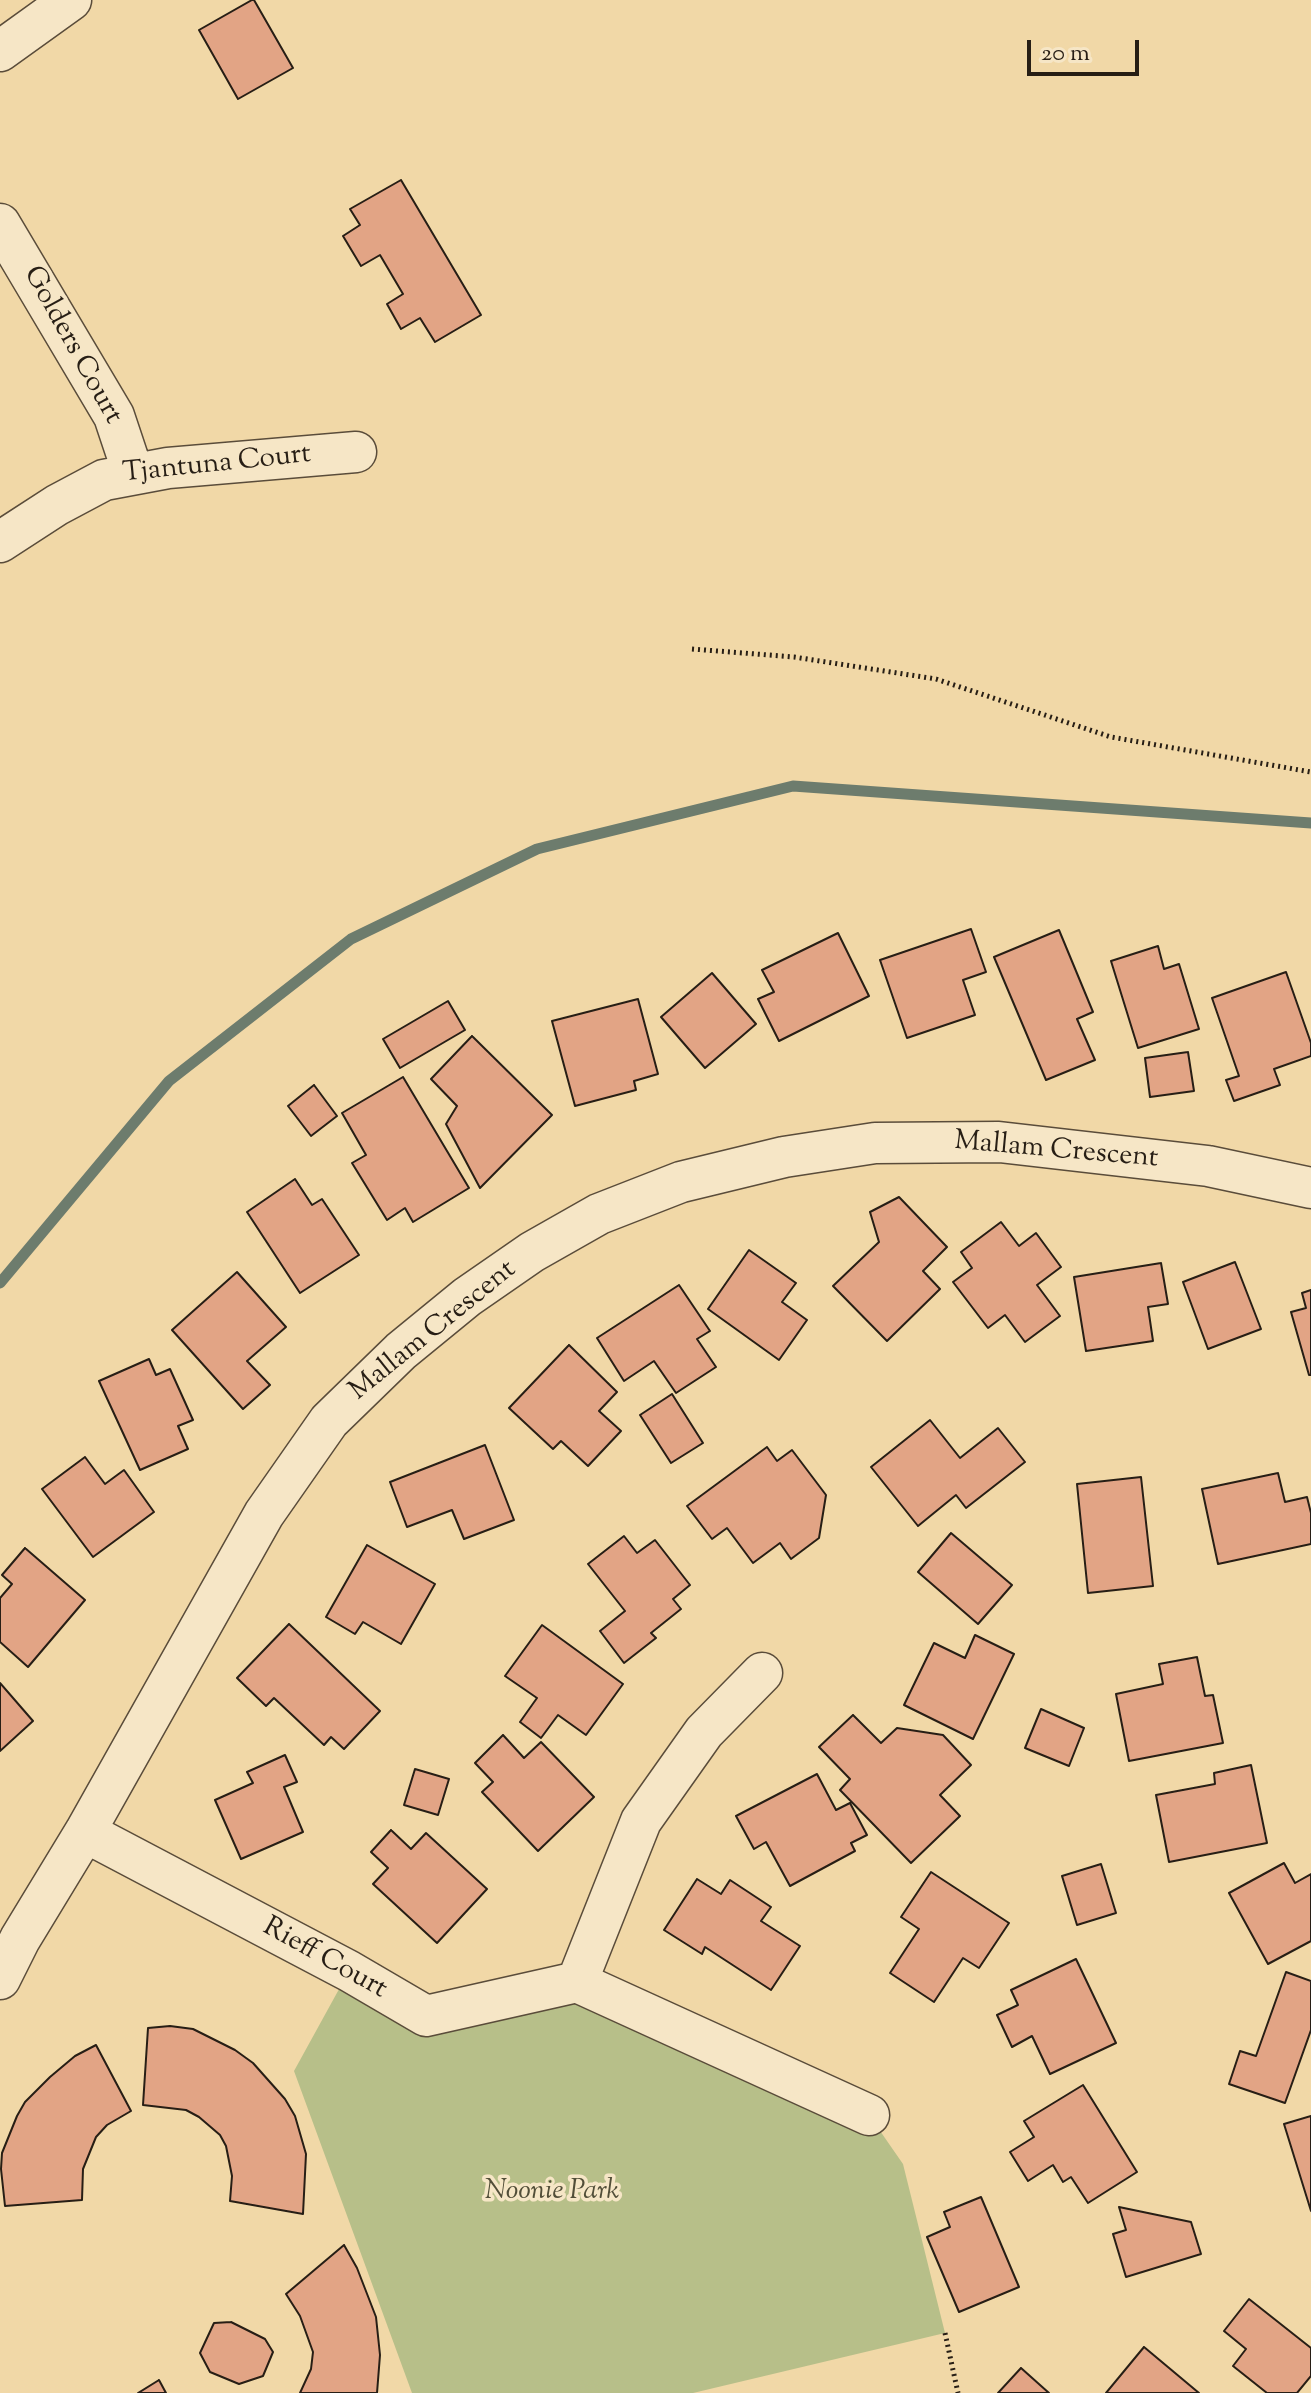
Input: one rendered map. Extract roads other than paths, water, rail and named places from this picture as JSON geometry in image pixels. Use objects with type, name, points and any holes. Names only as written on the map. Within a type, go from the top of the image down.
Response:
[{"type":"street","points":[[0,51],[71,0]]},
{"type":"street","name":"Golders Court","points":[[0,224],[110,408],[133,473]]},
{"type":"street","name":"Tjantuna Court","points":[[0,542],[104,480],[203,464],[356,452]]},
{"type":"street","name":"Mallam Crescent","points":[[0,1979],[264,1514],[329,1421],[401,1351],[467,1297],[532,1252],[599,1214],[681,1182],[784,1157],[875,1143],[999,1142],[1208,1166],[1311,1188]]},
{"type":"street","points":[[762,1673],[704,1732],[641,1821],[577,1982],[869,2115]]},
{"type":"street","name":"Rieff Court","points":[[85,1832],[349,1971],[426,2016],[577,1982]]},
{"type":"waterway","points":[[0,1283],[169,1081],[351,939],[537,849],[793,786],[1311,823]]},
{"type":"park label","name":"Noonie Park","points":[[552,2193]]}]
